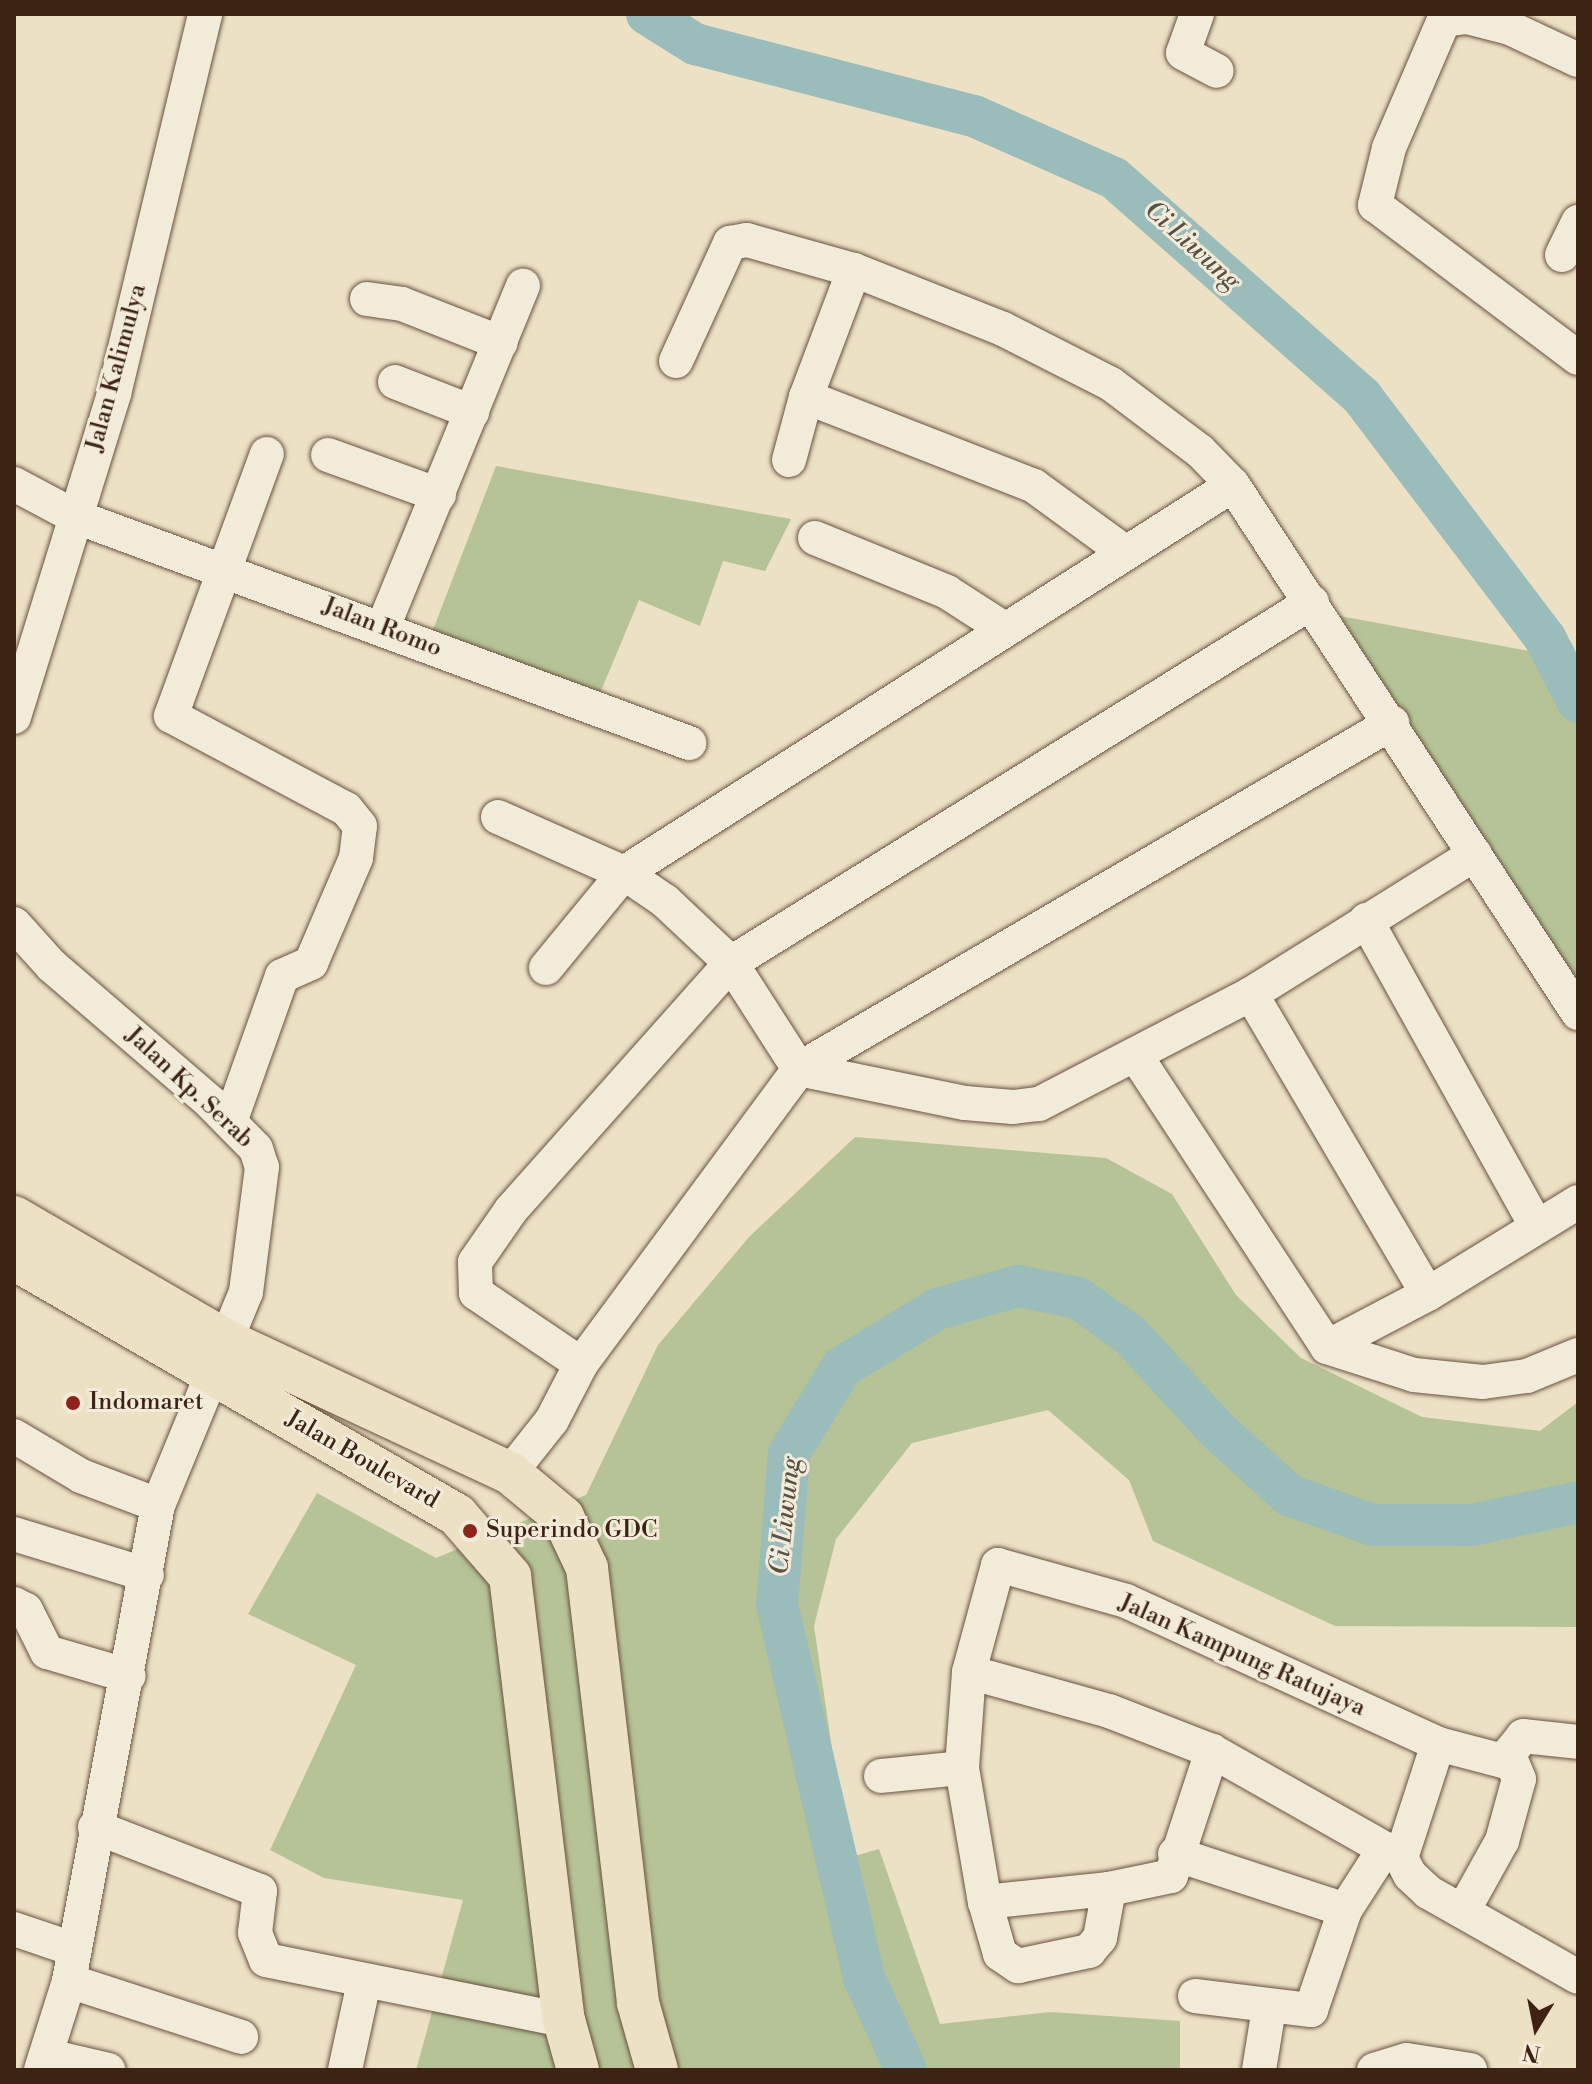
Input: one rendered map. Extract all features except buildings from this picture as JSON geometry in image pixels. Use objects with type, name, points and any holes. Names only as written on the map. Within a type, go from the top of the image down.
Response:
[{"type":"main road","name":"Jalan Boulevard","points":[[14,1217],[457,1515],[510,1576],[564,2020],[578,2070]]},
{"type":"main road","name":"Jalan Boulevard","points":[[14,1259],[221,1357],[510,1473],[563,1517],[587,1568],[638,2003],[657,2070]]},
{"type":"main road","points":[[563,1517],[560,1569],[612,2008],[629,2070]]},
{"type":"street","name":"Jalan Kalimulya","points":[[14,717],[114,394],[205,14]]},
{"type":"street","points":[[1197,14],[1183,53],[1217,71]]},
{"type":"street","points":[[1578,60],[1510,28],[1467,17],[1436,17],[1389,148],[1375,205],[1578,358]]},
{"type":"street","points":[[1562,255],[1578,222]]},
{"type":"street","points":[[676,361],[730,243],[747,240],[854,270],[1003,329],[1111,384],[1200,451],[1233,485],[1392,723],[1578,1013]]},
{"type":"street","points":[[789,460],[806,397],[854,270]]},
{"type":"street","points":[[383,627],[523,286]]},
{"type":"street","points":[[367,299],[402,304],[501,343]]},
{"type":"street","points":[[395,382],[472,412]]},
{"type":"street","points":[[806,397],[1034,486],[1123,551]]},
{"type":"street","points":[[230,1122],[282,976],[311,963],[356,858],[360,826],[346,809],[171,716],[228,569],[267,454]]},
{"type":"street","points":[[328,455],[439,495]]},
{"type":"street","name":"Jalan Romo","points":[[14,484],[74,516],[228,569],[689,743]]},
{"type":"street","points":[[546,968],[624,873],[1123,551],[1233,485]]},
{"type":"street","points":[[815,538],[947,592],[1003,628]]},
{"type":"street","points":[[581,1364],[476,1293],[475,1262],[511,1210],[731,963],[1312,602]]},
{"type":"street","points":[[510,1473],[552,1420],[581,1364],[799,1069],[1392,723]]},
{"type":"street","points":[[498,817],[624,873],[665,901],[731,963],[799,1069],[1013,1107],[1049,1099],[1251,994],[1475,854]]},
{"type":"street","points":[[1366,920],[1536,1226]]},
{"type":"street","name":"Jalan Kp. Serab","points":[[14,924],[52,966],[230,1122],[256,1149],[262,1167],[246,1292],[158,1505],[129,1676],[95,1827],[71,1965],[45,2063]]},
{"type":"street","points":[[1251,994],[1428,1294]]},
{"type":"street","points":[[1136,1056],[1327,1347],[1414,1375],[1483,1382],[1527,1376],[1578,1355]]},
{"type":"street","points":[[1327,1347],[1428,1294],[1578,1202]]},
{"type":"street","points":[[14,1436],[81,1476],[158,1505]]},
{"type":"street","points":[[14,1534],[147,1575]]},
{"type":"street","name":"Jalan Kampung Ratujaya","points":[[969,1672],[998,1565],[1126,1601],[1438,1744]]},
{"type":"street","points":[[14,1604],[26,1610],[47,1652],[129,1676]]},
{"type":"street","points":[[1109,1889],[1100,1938],[1089,1951],[1018,1966],[1000,1954],[985,1902],[962,1768],[969,1672],[1109,1711],[1212,1751],[1392,1855],[1428,1892],[1578,1977]]},
{"type":"street","points":[[1463,1911],[1502,1841],[1519,1779],[1509,1756],[1512,1743],[1523,1736],[1578,1742]]},
{"type":"street","points":[[1195,1996],[1269,2008],[1311,2010],[1345,1910],[1392,1855],[1438,1744],[1500,1760],[1509,1756]]},
{"type":"street","points":[[985,1902],[1109,1889],[1163,1881],[1171,1876],[1175,1854],[1212,1751]]},
{"type":"street","points":[[881,1776],[962,1768]]},
{"type":"street","points":[[95,1827],[260,1891],[255,1933],[266,1960],[564,2020]]},
{"type":"street","points":[[1175,1854],[1345,1910]]},
{"type":"street","points":[[14,1929],[71,1965],[241,2037]]},
{"type":"street","points":[[345,2070],[364,1982]]},
{"type":"street","points":[[1259,2070],[1269,2008]]},
{"type":"street","points":[[1374,2070],[1407,2060],[1470,2070]]},
{"type":"street","points":[[45,2063],[108,2070]]},
{"type":"green space","points":[[496,466],[791,519],[765,571],[723,561],[700,626],[639,600],[590,717],[421,661]]},
{"type":"green space","points":[[1340,616],[1578,660],[1578,989]]},
{"type":"green space","points":[[855,1137],[1106,1158],[1172,1194],[1236,1295],[1301,1358],[1422,1417],[1540,1431],[1578,1402],[1578,1627],[1335,1626],[1153,1541],[1129,1480],[1048,1410],[912,1443],[836,1539],[814,1626],[848,1858],[879,1849],[940,2024],[1051,2012],[1180,2021],[1180,2070],[416,2070],[463,1900],[324,1878],[270,1850],[356,1665],[248,1614],[317,1493],[436,1558],[586,1495],[658,1345],[749,1237]]},
{"type":"waterway","name":"Ci Liwung","points":[[647,14],[695,44],[974,116],[1114,178],[1362,397],[1545,638],[1578,702]]},
{"type":"waterway","name":"Ci Liwung","points":[[906,2070],[864,1978],[777,1605],[789,1453],[842,1367],[937,1309],[1018,1286],[1078,1298],[1130,1335],[1216,1429],[1289,1495],[1373,1525],[1472,1525],[1578,1502]]},
{"type":"place","name":"Indomaret","points":[[73,1403]]},
{"type":"place","name":"Superindo GDC","points":[[470,1531]]}]
